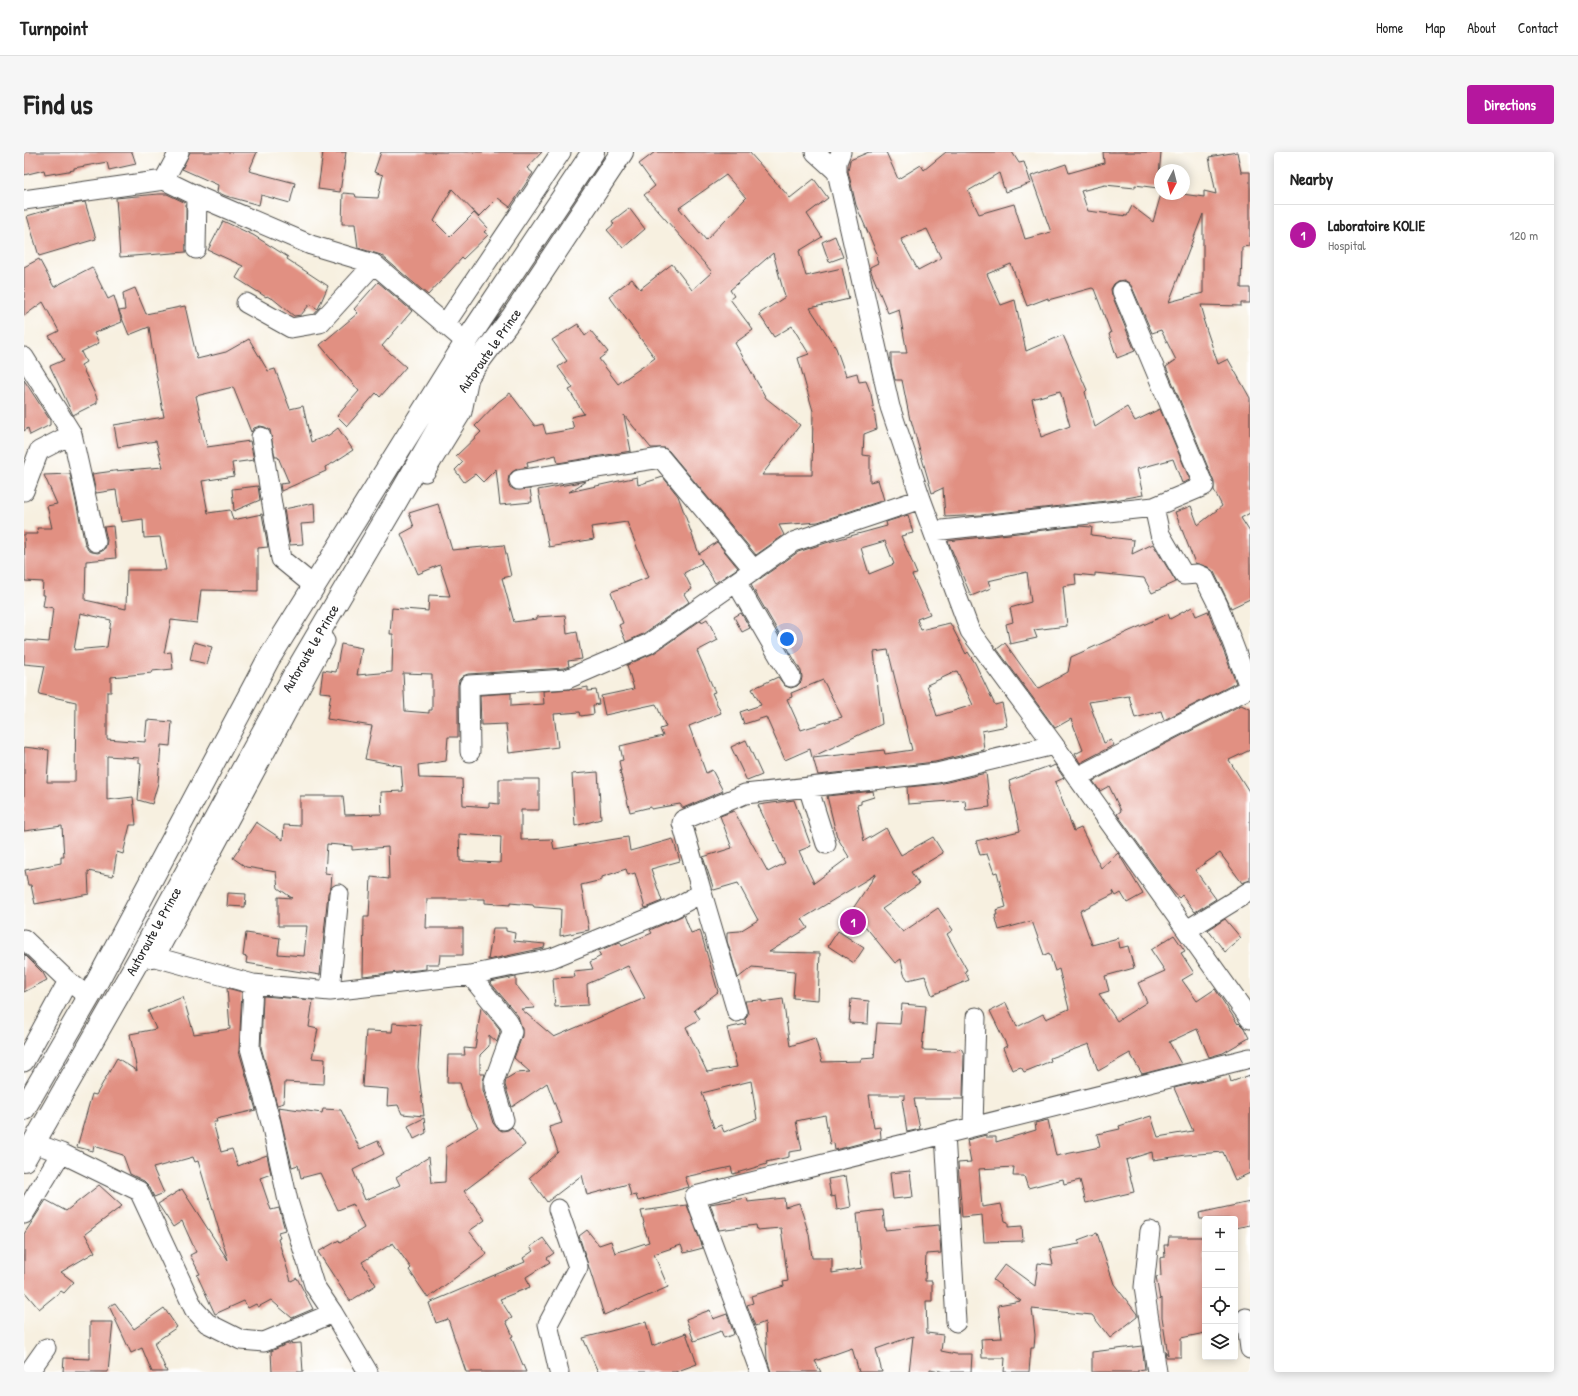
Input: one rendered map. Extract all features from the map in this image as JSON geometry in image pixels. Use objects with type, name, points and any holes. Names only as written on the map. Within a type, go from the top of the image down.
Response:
[{"type":"main road","name":"Autoroute le Prince","points":[[24,1109],[89,997],[268,660],[466,342],[594,152]]},
{"type":"main road","name":"Autoroute le Prince","points":[[29,1151],[147,958],[294,675],[470,373],[513,316],[622,152]]},
{"type":"street","points":[[164,180],[179,152]]},
{"type":"street","points":[[446,323],[561,152]]},
{"type":"street","points":[[815,152],[837,172]]},
{"type":"street","points":[[841,152],[837,162],[837,172],[890,407],[921,500],[970,630],[1077,776],[1250,1019]]},
{"type":"street","points":[[24,200],[164,180],[197,196],[311,245],[374,264],[446,323],[466,342]]},
{"type":"street","points":[[196,249],[197,196]]},
{"type":"street","points":[[246,303],[291,328],[320,323],[374,264]]},
{"type":"street","points":[[933,531],[1154,507],[1204,486],[1122,291]]},
{"type":"street","points":[[28,370],[72,434],[96,542]]},
{"type":"street","points":[[24,491],[39,451],[72,434]]},
{"type":"street","points":[[261,437],[281,559],[314,586]]},
{"type":"street","points":[[519,480],[661,458],[754,570]]},
{"type":"street","points":[[470,752],[470,685],[567,679],[648,644],[793,542],[921,500]]},
{"type":"street","points":[[1077,776],[1250,689],[1218,605],[1204,577],[1197,574],[1184,575],[1160,534],[1154,507]]},
{"type":"street","points":[[736,582],[791,678]]},
{"type":"street","points":[[737,1012],[682,822],[683,820],[745,794],[937,773],[1054,745]]},
{"type":"street","points":[[808,787],[826,844]]},
{"type":"street","points":[[1187,930],[1250,891]]},
{"type":"street","points":[[147,958],[253,984],[330,991],[470,975],[552,958],[674,908],[702,893]]},
{"type":"street","points":[[330,991],[340,894]]},
{"type":"street","points":[[24,939],[68,981],[89,997]]},
{"type":"street","points":[[470,975],[509,1022],[512,1032],[494,1081],[494,1087],[504,1120]]},
{"type":"street","points":[[24,1062],[68,981]]},
{"type":"street","points":[[253,984],[250,1048],[271,1123],[288,1201],[314,1285],[333,1313],[368,1372]]},
{"type":"street","points":[[973,1126],[976,1017]]},
{"type":"street","points":[[760,1372],[695,1196],[1250,1058]]},
{"type":"street","points":[[945,1134],[956,1322]]},
{"type":"street","points":[[29,1151],[60,1153],[139,1191],[194,1310],[207,1323],[241,1340],[264,1342],[333,1313]]},
{"type":"street","points":[[24,1214],[60,1153]]},
{"type":"street","points":[[558,1209],[578,1267],[548,1324],[558,1372]]},
{"type":"street","points":[[1150,1231],[1144,1287],[1157,1372]]},
{"type":"street","points":[[1246,1318],[1250,1349]]},
{"type":"street","points":[[29,1372],[46,1348]]},
{"type":"building","points":[[24,152],[132,152],[136,164],[109,170],[107,162],[45,175],[44,170],[24,175]]},
{"type":"building","points":[[190,152],[257,152],[249,171],[295,183],[290,203],[261,195],[259,205],[217,192],[218,185],[182,169]]},
{"type":"building","points":[[323,152],[346,152],[340,192],[318,189]]},
{"type":"building","points":[[381,152],[542,152],[527,168],[533,173],[510,207],[498,198],[479,217],[452,189],[434,221],[450,237],[474,213],[488,228],[484,232],[488,235],[463,259],[462,258],[428,295],[381,255],[358,248],[355,224],[342,224],[343,193],[355,194],[356,197],[378,198],[383,175],[374,172]]},
{"type":"building","points":[[655,152],[749,152],[790,198],[814,179],[828,198],[807,214],[822,237],[799,251],[806,276],[842,268],[849,299],[810,308],[836,348],[846,376],[857,373],[859,382],[866,381],[871,394],[877,429],[864,434],[863,455],[870,456],[870,482],[878,480],[884,500],[818,522],[779,525],[784,535],[756,555],[669,451],[665,448],[651,448],[624,415],[631,451],[558,463],[556,455],[527,462],[528,467],[517,469],[512,472],[508,481],[510,487],[515,490],[530,489],[532,502],[500,505],[496,469],[483,482],[475,474],[464,482],[455,470],[463,462],[456,456],[481,432],[475,426],[498,402],[510,393],[535,426],[543,424],[546,434],[574,429],[571,417],[584,414],[569,390],[573,388],[558,367],[567,361],[552,340],[578,324],[585,336],[591,331],[608,352],[599,359],[618,384],[655,358],[609,296],[632,279],[640,289],[672,264],[692,290],[712,272],[644,195],[655,186],[639,164]],"holes":[[[726,175],[746,198],[706,240],[679,208]],[[773,253],[785,297],[759,314],[774,337],[792,326],[809,354],[798,358],[813,411],[812,475],[762,475],[800,425],[766,398],[735,343],[753,330],[730,299],[734,296],[730,290]]]},
{"type":"building","points":[[869,152],[886,152],[898,179],[921,165],[924,170],[946,152],[1012,152],[1019,163],[1024,162],[1031,183],[1005,192],[999,173],[968,191],[979,214],[1014,204],[1025,239],[1051,232],[1031,176],[1066,164],[1069,173],[1104,163],[1103,152],[1161,152],[1160,164],[1154,164],[1154,187],[1135,185],[1135,188],[1105,185],[1081,191],[1088,211],[1127,216],[1132,206],[1153,222],[1159,200],[1190,200],[1190,195],[1204,197],[1204,191],[1216,194],[1209,157],[1237,152],[1241,172],[1250,172],[1250,246],[1242,247],[1241,288],[1250,288],[1250,303],[1241,303],[1241,306],[1201,305],[1205,319],[1203,319],[1218,364],[1228,359],[1250,398],[1250,513],[1241,518],[1250,532],[1250,599],[1231,608],[1214,572],[1208,567],[1195,563],[1175,512],[1191,506],[1198,525],[1222,506],[1214,490],[1214,482],[1166,367],[1176,360],[1161,330],[1152,333],[1132,287],[1124,280],[1118,281],[1111,289],[1112,295],[1135,351],[1117,358],[1109,334],[1111,333],[1094,289],[1092,288],[1048,300],[1048,298],[1027,306],[1011,264],[987,274],[1001,305],[1015,300],[1026,351],[1063,335],[1087,390],[1085,392],[1095,427],[1127,407],[1135,421],[1160,409],[1190,480],[1182,483],[1173,459],[1137,469],[1143,495],[1115,500],[981,515],[945,517],[943,488],[932,493],[910,420],[902,380],[895,380],[891,364],[891,353],[907,353],[899,309],[888,313],[870,269],[870,267],[878,263],[876,258],[878,256],[856,205],[848,171],[850,160]],"holes":[[[1203,214],[1203,293],[1169,302]],[[927,229],[941,258],[918,270],[901,239]],[[1060,391],[1070,426],[1041,437],[1032,399]]]},
{"type":"building","points":[[167,194],[186,203],[186,252],[120,257],[116,198]]},
{"type":"building","points":[[85,202],[96,239],[39,256],[27,216],[61,206]]},
{"type":"building","points":[[629,208],[645,229],[623,248],[607,230],[614,224],[612,221]]},
{"type":"building","points":[[223,221],[253,235],[288,257],[287,259],[328,286],[318,309],[310,304],[301,315],[294,316],[272,298],[266,297],[236,278],[243,266],[208,250]]},
{"type":"building","points":[[835,236],[843,257],[829,262],[822,242]]},
{"type":"building","points":[[39,259],[54,287],[92,267],[108,299],[114,296],[122,322],[94,333],[99,343],[81,352],[86,362],[81,365],[97,398],[97,403],[73,415],[50,366],[64,360],[49,336],[59,331],[43,302],[24,316],[24,267]]},
{"type":"building","points":[[378,282],[412,311],[382,346],[406,367],[380,397],[376,393],[347,426],[337,416],[359,391],[320,345],[358,313],[354,309]]},
{"type":"building","points":[[135,288],[146,314],[185,306],[197,359],[226,352],[249,339],[268,371],[275,369],[290,409],[303,406],[311,442],[329,435],[338,428],[353,450],[325,467],[326,471],[281,491],[280,484],[289,483],[278,457],[275,457],[270,430],[260,426],[254,428],[251,432],[233,387],[196,396],[207,447],[250,441],[254,460],[232,463],[234,476],[202,481],[208,513],[230,510],[233,520],[262,514],[268,547],[258,548],[258,591],[201,590],[197,623],[171,620],[164,653],[171,652],[173,669],[152,671],[152,673],[111,677],[111,692],[107,692],[107,739],[145,742],[147,720],[172,722],[170,746],[161,745],[158,783],[152,804],[138,800],[141,764],[139,763],[139,758],[107,756],[107,800],[133,797],[136,825],[130,825],[123,854],[117,852],[113,876],[88,871],[89,894],[35,904],[31,885],[28,885],[25,870],[61,863],[61,857],[64,857],[62,826],[24,831],[24,747],[49,750],[47,782],[75,782],[76,702],[39,694],[45,666],[24,664],[24,640],[49,642],[53,608],[43,606],[45,595],[42,595],[43,582],[25,581],[24,534],[38,534],[37,528],[52,528],[47,506],[57,504],[44,475],[70,474],[85,544],[88,550],[98,553],[104,550],[107,540],[104,527],[113,526],[116,558],[86,561],[85,600],[126,609],[127,570],[166,570],[160,537],[144,538],[143,519],[121,522],[116,490],[96,493],[92,474],[163,467],[156,441],[118,447],[114,425],[164,417],[149,327],[129,335],[119,311],[125,310],[123,293]],"holes":[[[80,613],[111,620],[107,647],[74,650]]]},
{"type":"building","points":[[24,380],[50,420],[50,425],[30,435],[28,428],[24,431]]},
{"type":"building","points":[[637,477],[638,485],[663,477],[678,496],[699,554],[717,542],[738,568],[715,583],[700,558],[702,563],[684,573],[692,589],[684,594],[689,602],[643,634],[626,642],[619,625],[623,623],[611,592],[649,577],[627,522],[591,527],[594,539],[549,547],[538,490],[586,481],[569,492]]},
{"type":"building","points":[[258,486],[260,500],[234,511],[232,489]]},
{"type":"building","points":[[314,503],[315,523],[301,524],[303,544],[290,545],[284,509]]},
{"type":"building","points":[[438,504],[452,550],[504,545],[511,576],[502,578],[514,622],[537,619],[537,617],[565,615],[567,634],[577,632],[582,659],[568,661],[569,666],[564,668],[468,674],[463,676],[459,680],[458,685],[458,737],[448,737],[446,761],[418,765],[419,778],[462,779],[463,805],[489,807],[489,803],[499,804],[499,779],[539,779],[539,810],[521,810],[521,840],[552,839],[554,849],[628,837],[630,851],[673,839],[680,861],[651,869],[662,901],[645,908],[635,873],[628,875],[626,869],[602,877],[602,880],[581,885],[589,930],[560,936],[561,909],[510,903],[510,905],[485,903],[485,899],[427,899],[426,928],[463,928],[463,955],[440,955],[439,964],[426,964],[426,969],[363,976],[364,917],[369,917],[371,877],[389,879],[388,847],[352,850],[352,846],[327,844],[325,873],[332,874],[331,887],[328,893],[320,975],[246,963],[247,957],[243,956],[246,933],[280,938],[278,954],[304,956],[307,926],[278,926],[278,897],[292,898],[278,888],[276,872],[246,867],[233,858],[256,822],[283,840],[284,825],[300,826],[300,796],[343,796],[345,815],[382,814],[381,792],[403,791],[401,766],[365,759],[372,726],[327,719],[331,693],[320,692],[323,670],[336,672],[341,644],[362,648],[357,675],[392,672],[393,634],[390,634],[392,608],[428,611],[429,595],[450,596],[440,565],[418,574],[401,534],[414,527],[409,513]],"holes":[[[403,673],[432,674],[432,710],[429,710],[429,713],[405,711]],[[459,834],[501,837],[500,863],[460,861]]]},
{"type":"building","points":[[908,515],[913,533],[901,536],[917,574],[912,575],[930,614],[917,619],[921,630],[950,623],[966,654],[968,652],[975,663],[995,705],[1002,703],[1007,726],[982,731],[984,750],[935,762],[818,775],[813,758],[884,750],[885,754],[912,750],[888,650],[874,652],[882,724],[812,757],[810,749],[785,760],[766,717],[744,724],[740,712],[761,705],[752,689],[778,677],[785,686],[791,688],[797,686],[801,682],[802,677],[801,671],[751,585],[798,552],[887,526],[886,522]],"holes":[[[885,541],[894,564],[869,574],[861,548]],[[957,671],[973,705],[937,716],[927,685]],[[823,680],[842,717],[801,730],[787,699],[792,697],[791,693]]]},
{"type":"building","points":[[1079,526],[1092,527],[1091,535],[1134,540],[1132,554],[1153,544],[1176,582],[1152,593],[1144,578],[1095,573],[1095,576],[1075,574],[1076,584],[1063,586],[1067,626],[1034,630],[1037,638],[1010,644],[1006,624],[1013,622],[1010,608],[1031,602],[1027,572],[988,581],[991,588],[971,596],[948,541]]},
{"type":"building","points":[[1192,607],[1196,616],[1208,611],[1236,683],[1164,720],[1161,711],[1135,718],[1129,696],[1089,702],[1104,743],[1111,740],[1114,745],[1080,763],[1075,754],[1083,750],[1071,719],[1055,728],[997,649],[1005,643],[1038,689],[1068,672],[1071,657],[1168,614],[1170,619]]},
{"type":"building","points":[[741,613],[750,628],[742,632],[734,617]]},
{"type":"building","points":[[707,619],[718,640],[697,651],[715,692],[712,693],[721,713],[689,726],[706,773],[712,770],[723,791],[683,808],[680,804],[651,809],[651,807],[630,812],[620,771],[619,761],[623,760],[620,746],[663,736],[660,729],[666,727],[656,704],[605,715],[601,696],[634,689],[627,665],[654,653],[701,620],[702,622]]},
{"type":"building","points":[[194,642],[212,647],[207,664],[190,660]]},
{"type":"building","points":[[588,687],[588,691],[596,690],[599,704],[593,705],[594,714],[581,716],[580,712],[554,714],[558,747],[509,753],[506,724],[481,725],[480,695],[511,693],[511,706],[544,704],[543,691],[572,690]]},
{"type":"building","points":[[1241,705],[1250,709],[1250,750],[1229,760],[1250,793],[1250,880],[1242,883],[1220,853],[1195,870],[1216,899],[1195,912],[1182,895],[1179,898],[1170,888],[1117,814],[1121,811],[1109,786],[1100,791],[1093,781]]},
{"type":"building","points":[[746,740],[762,775],[747,781],[731,747]]},
{"type":"building","points":[[1055,765],[1064,778],[1055,782],[1074,831],[1081,828],[1101,868],[1118,853],[1143,894],[1127,903],[1121,893],[1116,896],[1113,891],[1114,894],[1080,911],[1092,945],[1118,938],[1120,948],[1128,946],[1134,968],[1105,976],[1109,991],[1099,994],[1117,1021],[1147,1002],[1138,983],[1165,971],[1151,950],[1174,935],[1185,951],[1181,953],[1194,973],[1182,980],[1197,1001],[1215,989],[1238,1024],[1239,1023],[1244,1028],[1249,1038],[1223,1053],[1209,1057],[1197,1029],[1169,1042],[1181,1064],[1142,1074],[1130,1053],[1098,1071],[1089,1044],[1050,1058],[1051,1061],[1024,1072],[1021,1067],[1012,1070],[1003,1048],[1007,1046],[990,1011],[1006,1003],[1017,1027],[1043,1014],[1046,1019],[1069,1009],[1059,969],[1055,971],[1049,953],[1044,955],[1032,921],[999,930],[995,915],[997,915],[996,910],[1006,907],[997,872],[994,873],[987,854],[980,855],[976,841],[1020,831],[1009,781]]},
{"type":"building","points":[[598,772],[601,819],[575,826],[572,774]]},
{"type":"building","points":[[986,773],[990,807],[966,810],[965,800],[908,804],[907,787],[939,784]]},
{"type":"building","points":[[873,791],[874,797],[861,801],[861,804],[857,805],[864,841],[886,828],[901,855],[933,837],[943,853],[911,872],[919,884],[882,909],[903,932],[938,908],[953,930],[947,934],[967,970],[965,971],[969,980],[932,995],[925,976],[908,980],[904,974],[901,959],[895,963],[852,910],[876,874],[802,919],[808,928],[769,952],[820,953],[818,1000],[793,998],[795,971],[752,967],[738,978],[727,941],[727,932],[740,931],[758,920],[738,883],[714,890],[703,857],[732,848],[720,816],[734,811],[768,872],[785,863],[758,805],[794,800],[811,846],[799,851],[814,883],[849,857],[837,837],[827,796]]},
{"type":"building","points":[[228,893],[246,894],[245,907],[227,906]]},
{"type":"building","points":[[684,915],[691,933],[700,930],[718,992],[694,1010],[700,1019],[686,1027],[707,1072],[737,1067],[727,1028],[746,1024],[745,1019],[748,1014],[745,1001],[762,1000],[762,1002],[783,999],[790,1046],[815,1038],[822,1062],[861,1061],[861,1059],[874,1058],[877,1023],[900,1024],[902,1004],[926,1006],[922,1050],[956,1051],[961,1048],[964,1054],[963,1099],[914,1099],[920,1129],[907,1132],[902,1100],[905,1099],[905,1095],[869,1095],[874,1128],[880,1127],[881,1138],[835,1150],[834,1143],[830,1144],[825,1115],[796,1121],[802,1150],[789,1152],[789,1157],[766,1162],[767,1164],[733,1174],[731,1167],[685,1177],[689,1187],[638,1201],[636,1195],[631,1196],[628,1184],[587,1195],[582,1175],[547,1202],[529,1178],[558,1152],[549,1127],[562,1123],[547,1083],[512,1107],[505,1085],[506,1079],[516,1073],[530,1072],[514,1058],[522,1036],[522,1029],[518,1016],[490,982],[516,977],[516,985],[535,1008],[521,1009],[554,1037],[645,998],[628,966],[587,984],[588,1005],[555,1007],[553,978],[575,977],[574,971],[593,969],[590,962],[601,956],[598,951],[620,942],[622,946],[652,933],[650,930]],"holes":[[[751,1081],[757,1119],[724,1132],[721,1125],[714,1128],[702,1093]]]},
{"type":"building","points":[[1225,919],[1241,938],[1225,952],[1208,930]]},
{"type":"building","points":[[493,928],[506,928],[506,931],[515,933],[514,941],[545,944],[544,948],[488,960]]},
{"type":"building","points":[[838,931],[864,948],[854,963],[828,946]]},
{"type":"building","points":[[24,954],[43,973],[47,980],[24,992]]},
{"type":"building","points":[[227,988],[242,992],[239,1051],[256,1110],[216,1119],[217,1122],[213,1122],[221,1152],[232,1149],[238,1166],[267,1155],[271,1174],[260,1178],[271,1210],[279,1208],[285,1230],[278,1232],[280,1238],[278,1239],[291,1281],[297,1278],[313,1309],[292,1318],[271,1300],[258,1307],[256,1304],[248,1308],[244,1301],[215,1314],[197,1275],[200,1274],[190,1255],[196,1252],[182,1221],[173,1227],[158,1204],[182,1189],[228,1260],[198,1161],[195,1162],[193,1157],[153,1168],[164,1193],[154,1197],[149,1186],[144,1181],[130,1174],[123,1155],[94,1146],[93,1151],[77,1147],[92,1094],[96,1095],[117,1058],[137,1071],[130,1034],[156,1029],[148,1011],[183,997],[194,1034],[230,1029]]},
{"type":"building","points":[[263,996],[313,1000],[309,1027],[318,1029],[312,1058],[325,1059],[324,1084],[285,1082],[284,1103],[277,1105],[261,1047]]},
{"type":"building","points":[[851,999],[869,1001],[868,1024],[849,1023]]},
{"type":"building","points":[[481,1007],[499,1028],[500,1032],[497,1042],[489,1035],[489,1046],[480,1055],[480,1074],[485,1074],[483,1090],[493,1123],[502,1131],[508,1130],[512,1127],[525,1145],[464,1191],[485,1220],[469,1231],[487,1254],[428,1298],[409,1270],[411,1268],[393,1243],[362,1262],[376,1285],[350,1301],[318,1252],[339,1240],[340,1243],[364,1228],[353,1204],[338,1210],[320,1173],[301,1178],[298,1165],[292,1167],[278,1107],[322,1113],[323,1109],[341,1110],[360,1149],[378,1141],[384,1154],[353,1170],[365,1200],[400,1185],[396,1177],[429,1157],[432,1183],[445,1182],[446,1147],[478,1127],[467,1107],[460,1083],[447,1083],[448,1055],[465,1055],[464,1048],[475,1049]]},
{"type":"building","points":[[393,1023],[421,1025],[418,1067],[424,1116],[402,1114],[398,1105],[387,1106],[388,1089],[362,1087],[366,1031],[392,1032]]},
{"type":"building","points":[[1229,1075],[1231,1082],[1250,1075],[1250,1173],[1235,1180],[1223,1152],[1186,1155],[1153,1160],[1152,1152],[1126,1160],[1134,1192],[1086,1203],[1080,1180],[1064,1184],[1063,1179],[1028,1188],[1024,1176],[1013,1176],[1014,1167],[979,1169],[982,1207],[1001,1204],[1005,1221],[1008,1222],[1008,1227],[1022,1226],[1023,1241],[984,1242],[982,1215],[962,1217],[958,1163],[971,1162],[967,1140],[986,1135],[986,1137],[996,1137],[996,1142],[1036,1130],[1035,1123],[1048,1120],[1056,1156],[1100,1147],[1097,1134],[1120,1129],[1119,1126],[1151,1116],[1158,1137],[1193,1131],[1174,1088]]},
{"type":"building","points":[[424,1118],[426,1133],[414,1139],[408,1126]]},
{"type":"building","points":[[910,1171],[913,1197],[893,1199],[890,1173]]},
{"type":"building","points":[[846,1176],[851,1207],[837,1210],[835,1196],[831,1197],[828,1179]]},
{"type":"building","points":[[99,1185],[122,1206],[85,1234],[95,1252],[61,1272],[74,1282],[64,1293],[61,1291],[39,1309],[24,1291],[24,1234],[46,1200],[66,1211]]},
{"type":"building","points":[[747,1198],[748,1202],[784,1198],[785,1207],[799,1203],[809,1234],[812,1258],[832,1258],[832,1273],[862,1268],[857,1213],[883,1210],[885,1230],[939,1225],[941,1253],[926,1254],[925,1281],[932,1281],[932,1301],[926,1301],[927,1333],[943,1335],[941,1351],[956,1354],[972,1354],[971,1372],[946,1372],[930,1369],[930,1372],[909,1372],[913,1336],[876,1349],[882,1372],[859,1372],[852,1348],[815,1361],[821,1372],[771,1372],[767,1359],[765,1322],[755,1326],[747,1305],[753,1303],[751,1296],[784,1286],[783,1282],[788,1281],[781,1228],[757,1230],[756,1225],[719,1230],[710,1204]]},
{"type":"building","points":[[1250,1202],[1250,1225],[1238,1227],[1238,1216],[1202,1216],[1202,1219],[1200,1219],[1199,1213]]},
{"type":"building","points":[[687,1205],[703,1248],[684,1253],[681,1245],[654,1254],[668,1287],[604,1315],[579,1236],[587,1230],[599,1245],[611,1241],[615,1253],[649,1242],[643,1224],[641,1211]]},
{"type":"building","points":[[1097,1233],[1114,1284],[1137,1314],[1137,1317],[1110,1338],[1092,1315],[1032,1309],[1035,1335],[1034,1348],[1031,1348],[1029,1372],[1004,1372],[1005,1358],[982,1358],[981,1339],[1002,1338],[998,1305],[1021,1301],[993,1280],[1005,1264],[1035,1286],[1038,1263],[1053,1265],[1050,1249],[1080,1244],[1078,1240]]},
{"type":"building","points":[[1169,1237],[1202,1237],[1202,1334],[1181,1338],[1181,1357],[1166,1357],[1165,1351],[1168,1355],[1162,1317],[1162,1298],[1160,1300],[1156,1277],[1161,1276],[1160,1258],[1165,1257],[1164,1245],[1168,1245]]},
{"type":"building","points":[[543,1238],[554,1253],[547,1258],[550,1262],[526,1277],[530,1287],[500,1299],[512,1318],[506,1321],[526,1372],[466,1372],[448,1319],[436,1323],[429,1303],[525,1262],[523,1258],[533,1251],[530,1247]]},
{"type":"building","points":[[115,1303],[134,1329],[164,1308],[177,1327],[154,1343],[167,1372],[152,1372],[142,1348],[131,1353],[109,1306]]},
{"type":"building","points":[[710,1310],[713,1319],[727,1314],[734,1334],[724,1338],[721,1331],[694,1341],[686,1319]]},
{"type":"building","points":[[90,1322],[113,1322],[108,1372],[63,1372],[64,1358],[90,1359]]},
{"type":"building","points":[[646,1322],[652,1346],[686,1333],[697,1364],[675,1372],[598,1372],[583,1338]]},
{"type":"building","points":[[301,1343],[303,1372],[272,1372],[271,1351],[287,1344]]},
{"type":"building","points":[[1142,1346],[1145,1369],[1138,1370],[1138,1372],[1092,1372],[1092,1352]]},
{"type":"place","name":"Laboratoire KOLIE","points":[[853,922]]}]
